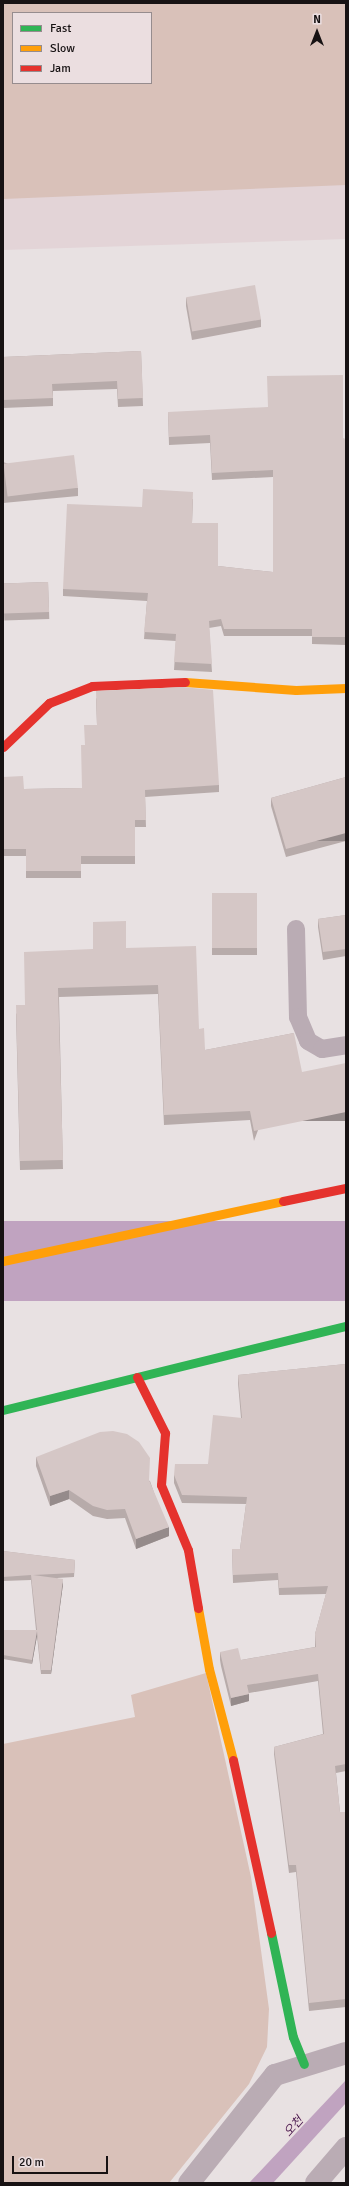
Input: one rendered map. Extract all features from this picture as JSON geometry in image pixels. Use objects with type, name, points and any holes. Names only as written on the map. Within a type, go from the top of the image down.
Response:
[{"type":"street","points":[[3,747],[49,703],[92,686],[182,682],[296,690],[346,688]]},
{"type":"street","points":[[3,1262],[346,1188]]},
{"type":"street","points":[[3,1410],[346,1326]]},
{"type":"street","points":[[137,1377],[165,1433],[161,1485],[188,1550],[209,1668],[244,1804],[293,2037],[304,2064]]},
{"type":"street","points":[[189,2183],[275,2075],[304,2064],[342,2064]]},
{"type":"street","points":[[316,2183],[346,2148]]},
{"type":"lane","points":[[296,929],[298,1017],[308,1041],[322,1049],[346,1045]]},
{"type":"shaded area","points":[[3,3],[346,3],[346,239],[3,250]]},
{"type":"shaded area","points":[[3,3],[346,3],[346,185],[3,199]]},
{"type":"shaded area","points":[[3,1221],[346,1221],[346,1301],[3,1301]]},
{"type":"shaded area","points":[[206,1673],[251,1877],[269,2009],[267,2047],[249,2084],[169,2183],[3,2183],[3,1744],[135,1717],[131,1695]]},
{"type":"shaded area","points":[[346,2080],[346,2103],[273,2183],[249,2183]]},
{"type":"building","points":[[255,285],[261,319],[192,332],[186,297]]},
{"type":"building","points":[[141,351],[143,398],[118,399],[117,381],[52,384],[53,398],[3,400],[3,357]]},
{"type":"building","points":[[343,375],[343,439],[346,439],[346,637],[312,637],[312,629],[224,629],[221,619],[209,621],[212,664],[174,662],[176,634],[144,632],[148,593],[63,589],[67,504],[142,507],[143,489],[193,492],[192,523],[218,523],[218,566],[273,572],[273,470],[212,473],[210,435],[169,437],[168,412],[268,407],[267,376]]},
{"type":"building","points":[[74,455],[78,488],[8,496],[4,464]]},
{"type":"building","points":[[48,582],[49,612],[4,614],[3,584]]},
{"type":"building","points":[[182,687],[213,690],[219,785],[145,790],[146,820],[135,820],[135,856],[81,856],[81,871],[26,871],[26,849],[3,849],[3,777],[23,776],[24,789],[82,788],[81,745],[85,745],[84,725],[97,725],[96,691]]},
{"type":"building","points":[[346,777],[346,833],[286,849],[271,798]]},
{"type":"building","points":[[212,893],[257,893],[257,948],[212,948]]},
{"type":"building","points":[[346,915],[346,949],[323,952],[318,919]]},
{"type":"building","points":[[126,921],[126,948],[196,946],[199,1029],[204,1028],[205,1050],[294,1033],[302,1072],[346,1063],[346,1112],[254,1131],[250,1111],[164,1115],[158,985],[58,988],[63,1160],[20,1161],[16,1005],[25,1005],[24,952],[93,949],[93,922]]},
{"type":"building","points":[[346,1364],[346,1764],[335,1766],[340,1812],[346,1812],[346,1999],[309,2003],[296,1865],[289,1865],[274,1747],[324,1734],[318,1674],[247,1685],[249,1694],[231,1698],[220,1652],[238,1648],[241,1660],[316,1647],[315,1634],[328,1586],[279,1588],[278,1573],[233,1575],[232,1549],[240,1549],[247,1497],[182,1495],[174,1475],[175,1464],[208,1464],[213,1415],[242,1418],[238,1375]]},
{"type":"building","points":[[113,1431],[127,1434],[139,1442],[150,1458],[149,1480],[169,1527],[136,1539],[125,1509],[107,1510],[93,1506],[69,1490],[50,1496],[36,1457],[100,1432]]},
{"type":"building","points":[[3,1551],[75,1560],[74,1573],[33,1575],[63,1579],[51,1670],[41,1670],[37,1631],[32,1660],[3,1655],[3,1630],[37,1630],[31,1575],[3,1577]]},
{"type":"traffic: fast","points":[[3,1410],[346,1326]]},
{"type":"traffic: fast","points":[[271,1933],[293,2037],[304,2064]]},
{"type":"traffic: slow","points":[[185,682],[296,690],[346,688]]},
{"type":"traffic: slow","points":[[3,1261],[283,1201]]},
{"type":"traffic: slow","points":[[198,1608],[209,1669],[233,1760]]},
{"type":"traffic: jam","points":[[3,747],[49,703],[92,686],[185,682]]},
{"type":"traffic: jam","points":[[283,1201],[346,1188]]},
{"type":"traffic: jam","points":[[137,1377],[165,1433],[161,1485],[188,1550],[198,1608]]},
{"type":"traffic: jam","points":[[233,1760],[271,1933]]},
{"type":"water label","name":"오천","points":[[294,2127]]}]
